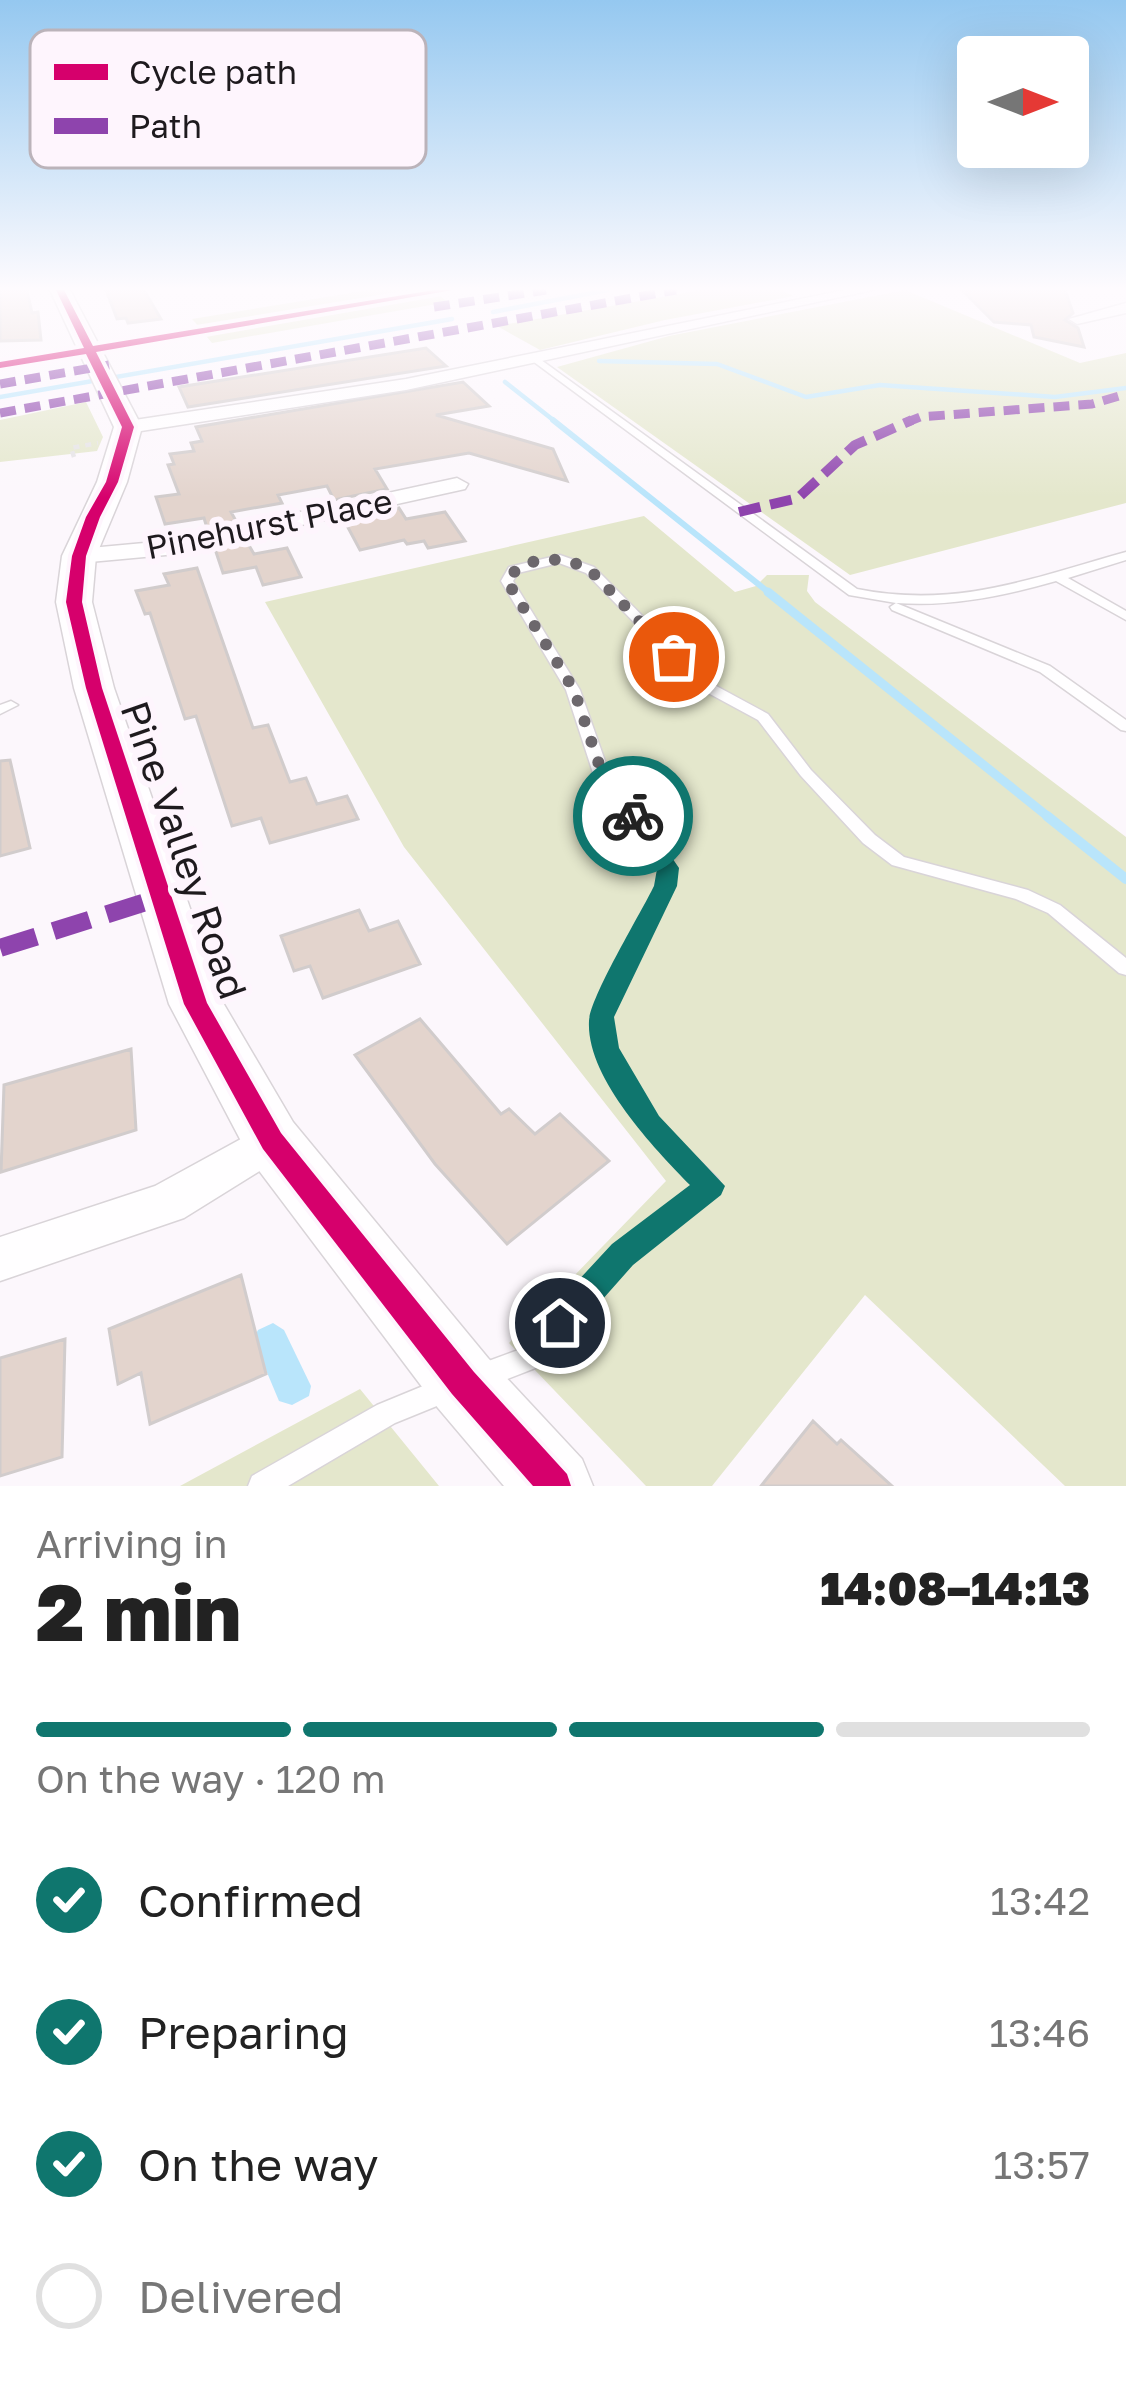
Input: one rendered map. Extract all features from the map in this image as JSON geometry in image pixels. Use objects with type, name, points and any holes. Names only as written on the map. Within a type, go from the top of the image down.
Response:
[{"type":"street","points":[[91,359],[112,407],[218,418],[537,360]]},
{"type":"street","name":"Pine Valley Road","points":[[112,407],[112,482],[92,518],[80,556],[74,602],[94,688],[196,1004],[272,1142],[463,1383],[554,1486]]},
{"type":"street","name":"Pinehurst Place","points":[[80,556],[166,548],[457,484]]},
{"type":"street","points":[[0,1259],[168,1203],[272,1142]]},
{"type":"lane","points":[[537,360],[819,571],[853,592],[1046,669],[1126,727]]},
{"type":"lane","points":[[882,601],[958,600],[1126,556]]},
{"type":"lane","points":[[262,1486],[386,1414],[529,1358],[622,1255],[710,1186],[649,1125],[606,1050],[601,1017],[666,886],[668,868],[604,779],[574,690],[507,581],[513,570],[560,559],[590,570],[702,684],[763,717],[806,773],[869,839],[898,861],[1022,894],[1054,909],[1126,968]]},
{"type":"lane","points":[[1056,577],[1126,616]]},
{"type":"path","points":[[74,457],[71,448],[112,407]]},
{"type":"green space","points":[[585,359],[1080,363],[1126,359],[1126,503],[850,575],[557,367]]},
{"type":"green space","points":[[86,402],[103,437],[97,451],[0,462],[0,420]]},
{"type":"green space","points":[[644,516],[735,592],[756,586],[767,575],[809,575],[807,591],[815,602],[1126,837],[1126,1486],[1065,1486],[865,1295],[712,1486],[646,1486],[509,1343],[666,1181],[404,847],[265,602]]},
{"type":"green space","points":[[360,1389],[439,1486],[180,1486]]},
{"type":"water","points":[[273,1323],[284,1330],[311,1386],[309,1396],[292,1405],[279,1401],[253,1339],[258,1330]]},
{"type":"building","points":[[354,359],[439,359],[446,366],[188,407],[179,387]]},
{"type":"building","points":[[463,382],[489,406],[436,415],[553,449],[567,481],[469,453],[375,469],[387,489],[334,500],[327,486],[278,495],[282,503],[231,512],[236,521],[207,528],[204,518],[165,524],[156,497],[179,494],[168,465],[174,464],[170,454],[194,451],[191,443],[202,441],[196,427]]},
{"type":"building","points":[[399,508],[406,519],[445,512],[465,541],[428,548],[424,541],[407,544],[404,540],[360,550],[344,520]]},
{"type":"building","points":[[247,542],[254,554],[287,548],[301,577],[263,585],[256,567],[223,573],[215,549]]},
{"type":"building","points":[[197,568],[253,728],[268,725],[290,782],[306,778],[317,804],[347,796],[358,819],[270,843],[261,818],[232,826],[196,716],[185,719],[150,613],[145,614],[136,591],[169,585],[164,574]]},
{"type":"building","points":[[10,760],[30,848],[0,856],[0,761]]},
{"type":"building","points":[[359,910],[369,931],[398,921],[420,964],[323,998],[310,966],[294,971],[281,936]]},
{"type":"building","points":[[420,1019],[501,1114],[509,1109],[535,1134],[560,1114],[609,1161],[507,1244],[435,1164],[355,1055]]},
{"type":"building","points":[[131,1049],[136,1130],[1,1172],[4,1085]]},
{"type":"building","points":[[241,1275],[266,1374],[150,1424],[141,1373],[118,1384],[109,1329]]},
{"type":"building","points":[[65,1339],[62,1457],[0,1476],[0,1358]]},
{"type":"building","points":[[813,1421],[837,1444],[841,1440],[892,1486],[761,1486]]},
{"type":"waterway","points":[[0,397],[218,359]]},
{"type":"waterway","points":[[599,361],[717,364],[806,397],[880,385],[1055,397],[1126,388]]},
{"type":"waterway","points":[[505,382],[557,423]]},
{"type":"waterway","points":[[553,420],[772,595]]},
{"type":"waterway","points":[[768,592],[1051,819]]},
{"type":"waterway","points":[[1047,816],[1126,879]]},
{"type":"marked path","points":[[0,413],[295,359]]},
{"type":"marked path","points":[[0,384],[109,365]]},
{"type":"marked path","points":[[739,512],[798,498],[855,445],[920,417],[1092,404],[1126,394]]},
{"type":"marked path","points":[[0,948],[162,897]]},
{"type":"cycle path","points":[[0,365],[34,359]]},
{"type":"cycle path","points":[[94,359],[128,427],[112,482],[79,556],[74,602],[94,688],[196,1004],[272,1141],[463,1383],[555,1486]]},
{"type":"way so far","points":[[633,816],[604,779],[574,690],[507,581],[513,570],[534,562],[577,562],[674,657]]},
{"type":"route","points":[[560,1323],[622,1255],[710,1186],[649,1125],[606,1050],[601,1017],[666,886],[668,868],[633,816]]}]
